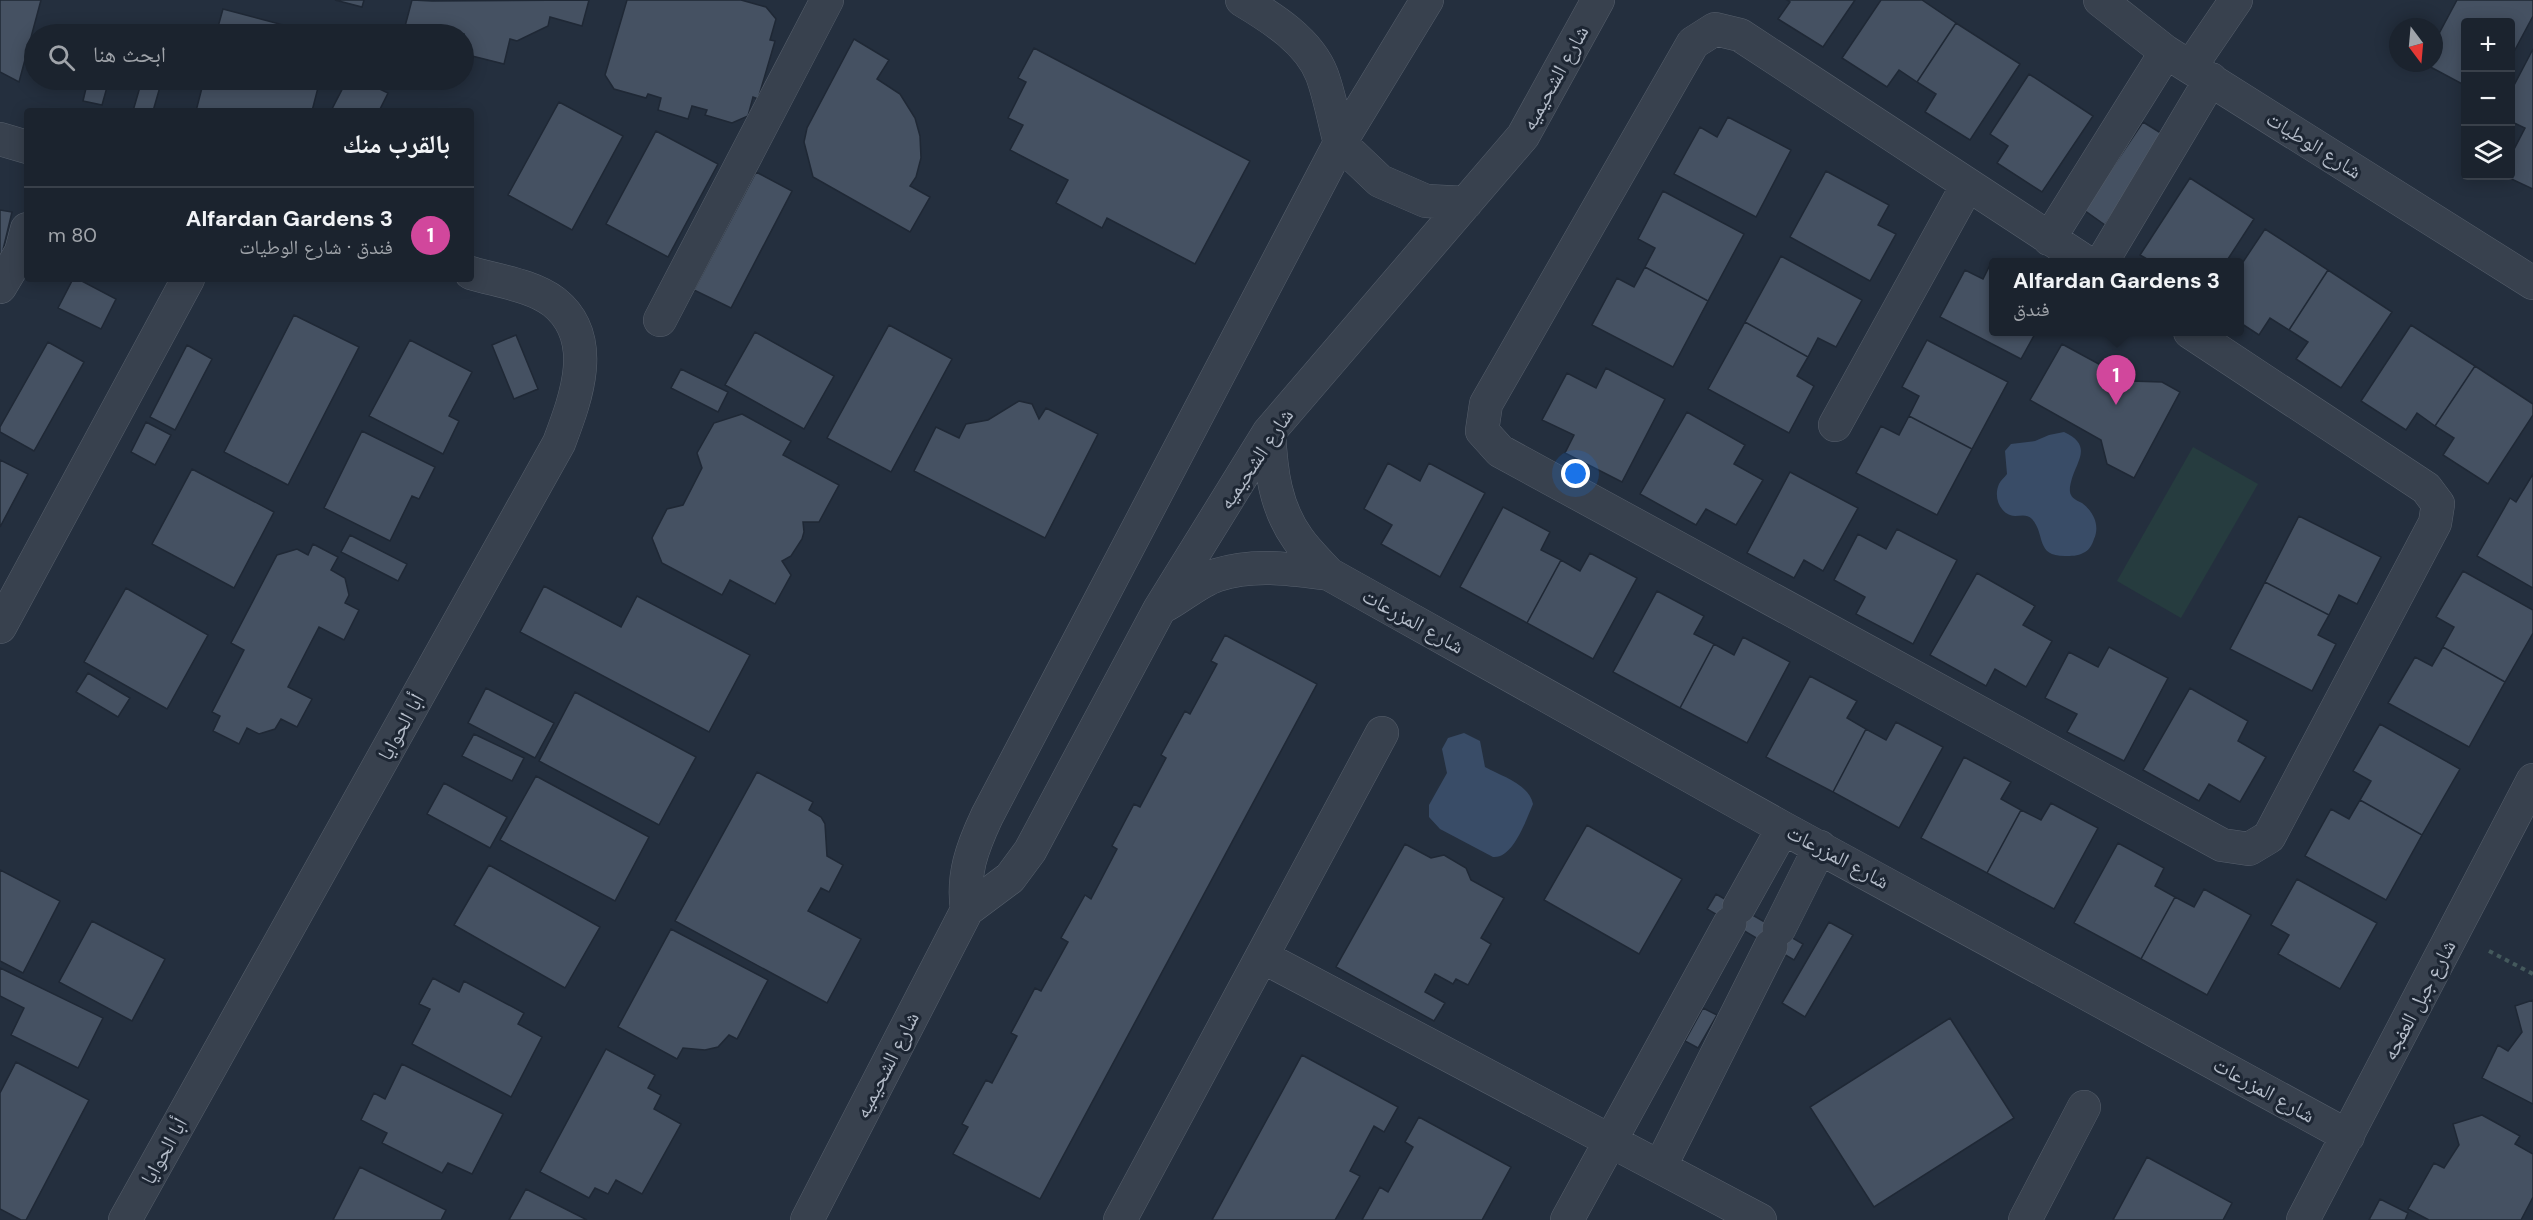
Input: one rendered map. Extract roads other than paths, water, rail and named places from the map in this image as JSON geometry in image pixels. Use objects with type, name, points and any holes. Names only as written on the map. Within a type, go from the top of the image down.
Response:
[{"type":"street","points":[[660,320],[827,0]]},
{"type":"street","points":[[1242,0],[1295,37],[1310,55],[1322,74],[1340,143],[1380,181],[1426,201],[1466,203]]},
{"type":"street","name":"شارع الشحيميه","points":[[967,910],[966,873],[973,847],[987,816],[1340,143],[1427,0]]},
{"type":"street","name":"شارع الشحيميه","points":[[807,1220],[967,910],[1010,878],[1030,851],[1159,610],[1269,432],[1523,136],[1599,0]]},
{"type":"street","name":"شارع الوطيات","points":[[2100,0],[2190,66],[2533,283]]},
{"type":"street","points":[[2049,239],[2190,66],[2236,0]]},
{"type":"street","points":[[2080,258],[1740,35],[1715,29],[1694,43],[1688,53],[1486,404],[1482,431],[1500,451],[2222,844],[2249,849],[2269,837],[2435,523],[2438,504],[2426,488],[2196,336]]},
{"type":"street","points":[[2104,258],[2190,66]]},
{"type":"street","points":[[0,139],[24,146]]},
{"type":"street","points":[[1835,425],[1967,186]]},
{"type":"street","points":[[0,287],[21,252],[24,240]]},
{"type":"street","name":"أبا الحوايا","points":[[125,1220],[563,434],[573,406],[580,371],[579,339],[571,323],[554,302],[533,291],[474,274]]},
{"type":"street","points":[[0,627],[186,282]]},
{"type":"street","name":"شارع المزرعات","points":[[1269,432],[1272,476],[1282,512],[1298,540],[1329,574],[1783,828],[2348,1136]]},
{"type":"street","name":"شارع المزرعات","points":[[1159,610],[1215,575],[1255,567],[1329,574]]},
{"type":"street","points":[[1120,1220],[1382,732]]},
{"type":"street","name":"شارع جبل العفجه","points":[[2303,1220],[2533,780]]},
{"type":"street","points":[[1567,1220],[1783,828]]},
{"type":"street","points":[[1660,1167],[1820,847]]},
{"type":"street","points":[[1263,957],[1760,1220]]},
{"type":"street","points":[[2025,1220],[2084,1107]]},
{"type":"water","points":[[2064,432],[2073,437],[2081,448],[2070,493],[2090,511],[2096,524],[2096,534],[2089,549],[2072,556],[2049,552],[2042,544],[2036,525],[2030,517],[2010,515],[2002,509],[1997,500],[1997,489],[2007,474],[2005,451],[2011,444],[2035,441]]},
{"type":"water","points":[[1464,733],[1480,741],[1485,767],[1520,786],[1526,791],[1533,804],[1513,845],[1500,856],[1493,857],[1440,829],[1429,817],[1429,805],[1447,773],[1442,749],[1448,738]]},
{"type":"place","name":"Alfardan Gardens 3","points":[[2116,405]]}]
